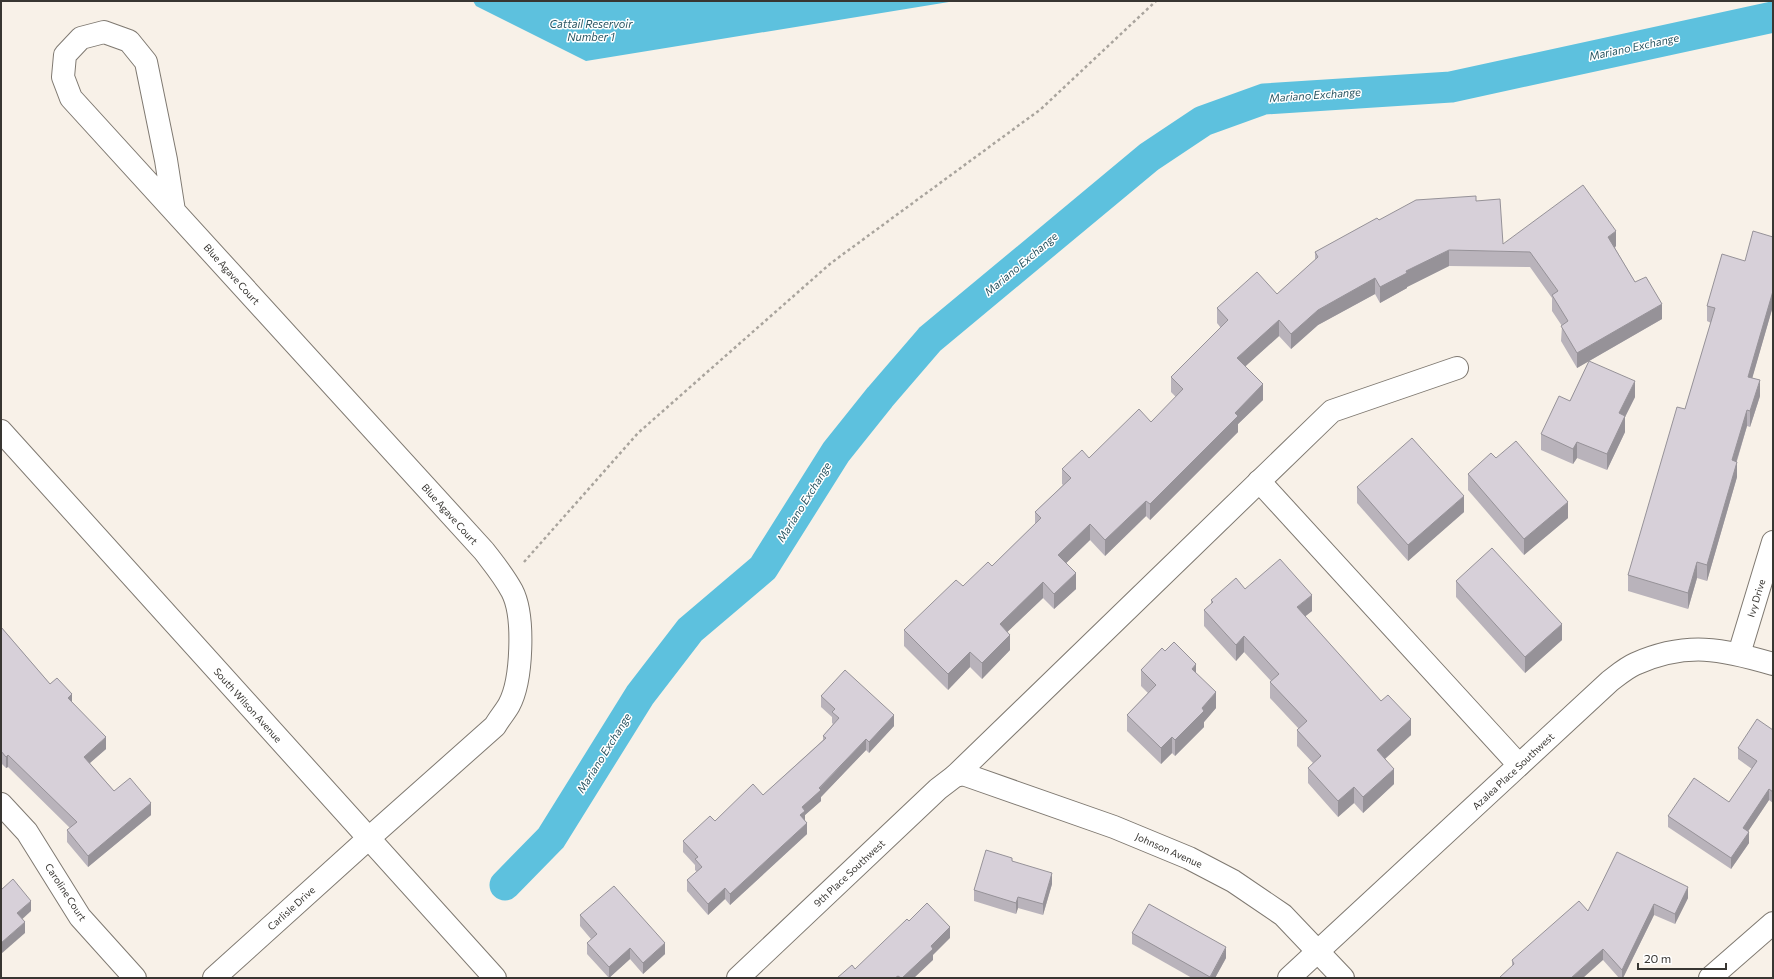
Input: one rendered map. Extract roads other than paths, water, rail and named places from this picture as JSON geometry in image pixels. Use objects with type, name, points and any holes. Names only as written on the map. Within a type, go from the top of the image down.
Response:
[{"type":"street","name":"Blue Agave Court","points":[[174,210],[166,160],[146,62],[129,41],[104,32],[82,38],[65,55],[63,77],[71,98],[484,551],[500,571],[513,592],[519,611],[521,651],[516,680],[509,704],[495,726],[369,838]]},
{"type":"street","name":"9th Place Southwest","points":[[738,978],[933,794],[959,775],[1332,411],[1457,368]]},
{"type":"street","name":"South Wilson Avenue","points":[[1,432],[495,978]]},
{"type":"street","points":[[1259,481],[1519,765]]},
{"type":"street","name":"Ivy Drive","points":[[1739,654],[1773,542]]},
{"type":"street","name":"Azalea Place Southwest","points":[[1289,978],[1319,952],[1610,681],[1634,665],[1666,653],[1700,648],[1739,654],[1773,664]]},
{"type":"street","name":"Johnson Avenue","points":[[959,775],[1114,827],[1189,858],[1233,881],[1283,915],[1343,978]]},
{"type":"street","name":"Caroline Court","points":[[1,804],[27,832],[80,917],[135,978]]},
{"type":"street","name":"Carlisle Drive","points":[[214,978],[369,838]]},
{"type":"street","points":[[1710,978],[1773,923]]},
{"type":"water","name":"Cattail Reservoir Number 1","points":[[473,1],[955,1],[586,61],[476,6]]},
{"type":"waterway","name":"Mariano Exchange","points":[[505,885],[551,838],[640,695],[690,630],[763,568],[836,452],[880,397],[930,339],[1149,157],[1203,121],[1264,99],[1451,87],[1773,17]]}]
